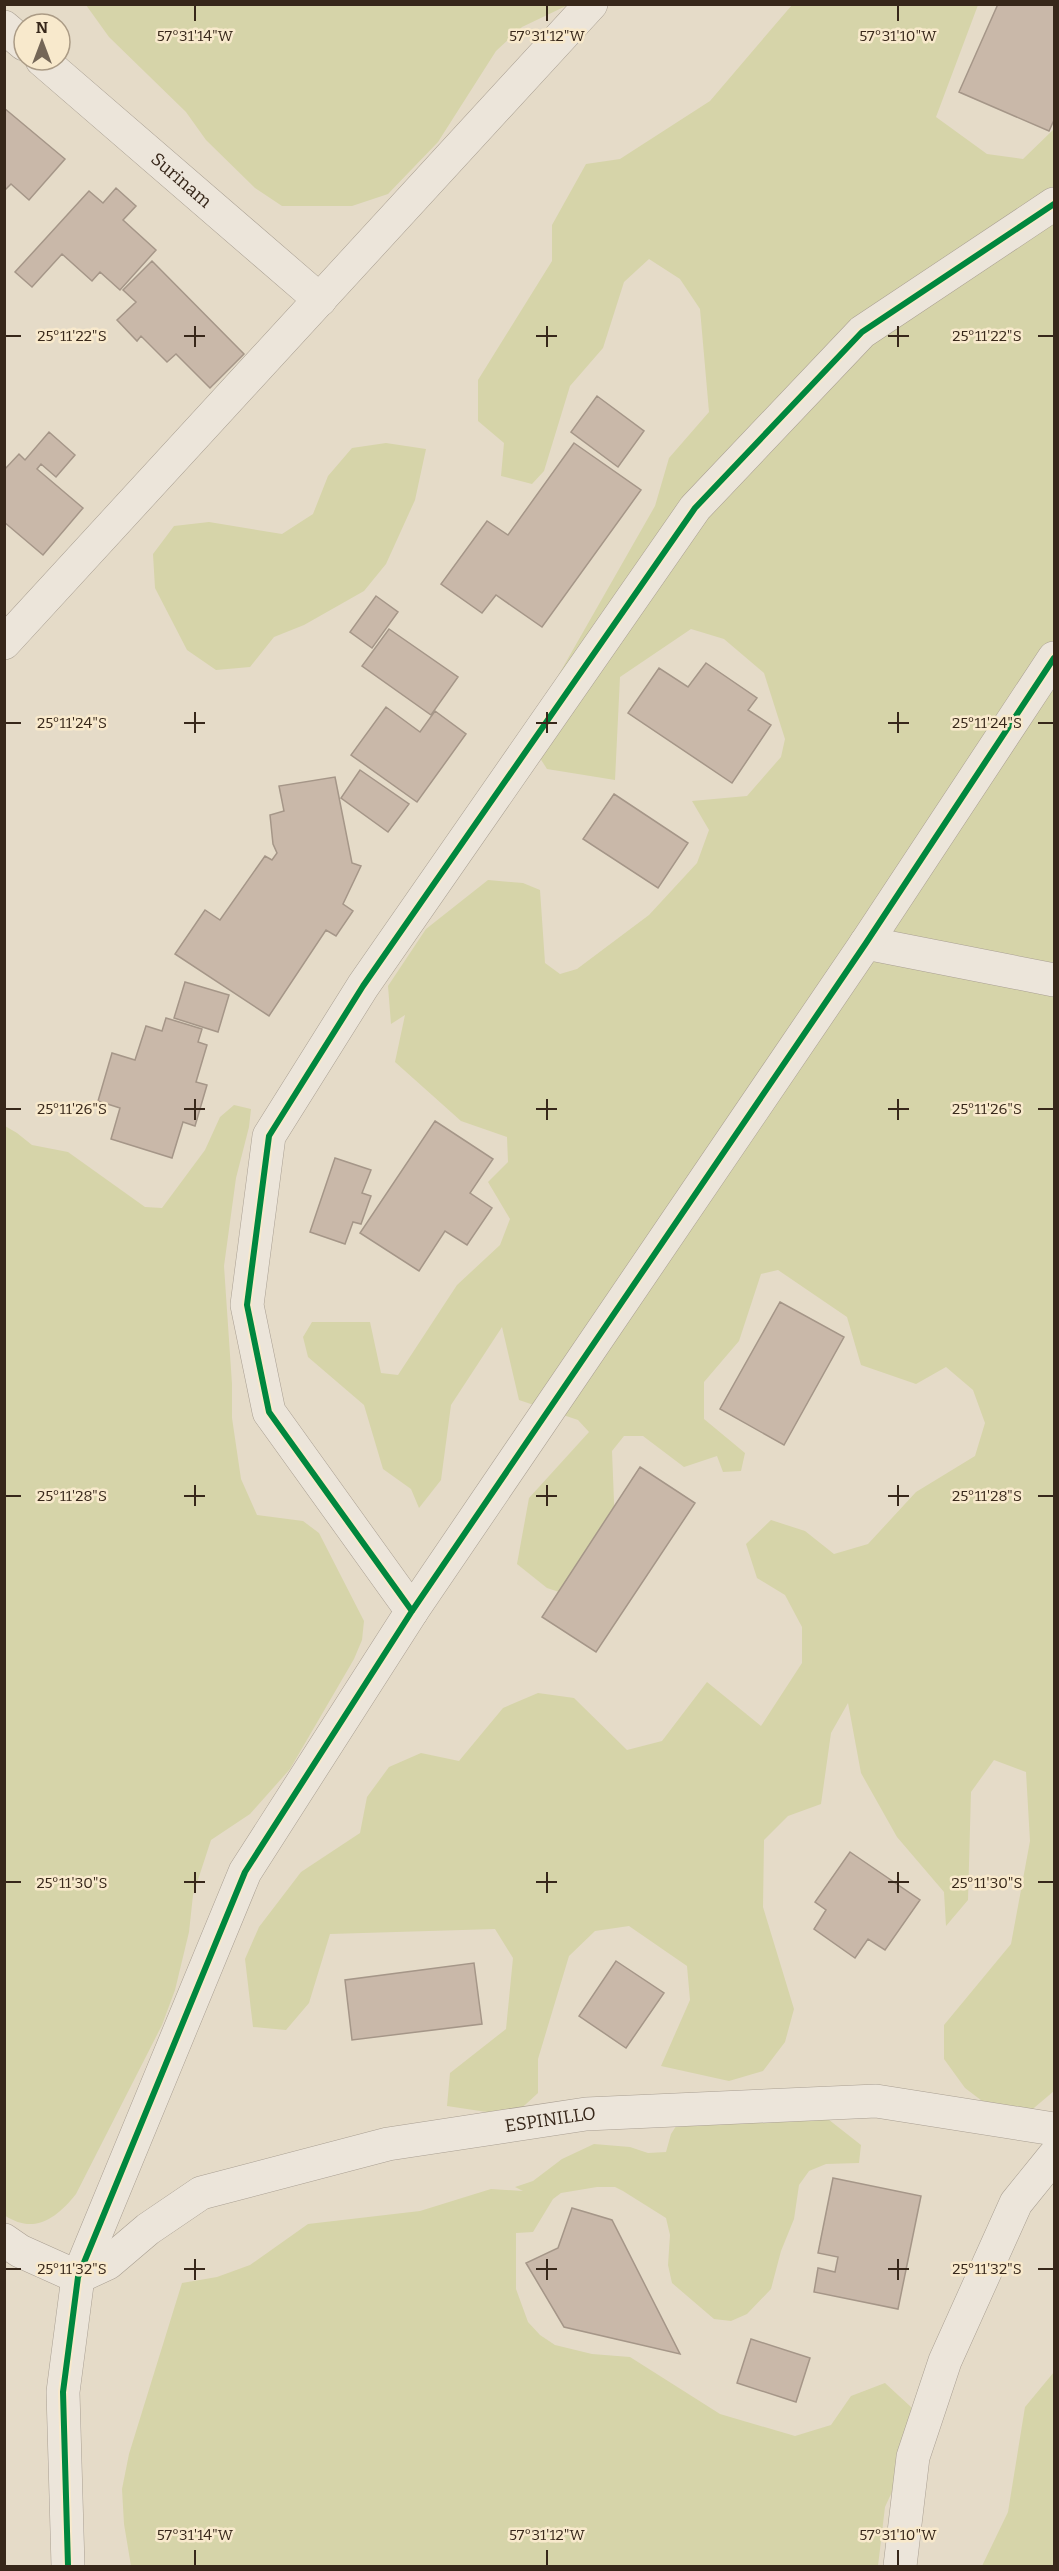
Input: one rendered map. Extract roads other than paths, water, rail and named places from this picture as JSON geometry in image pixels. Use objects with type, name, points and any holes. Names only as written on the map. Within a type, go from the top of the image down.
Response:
[{"type":"street","points":[[6,640],[591,4]]},
{"type":"street","name":"Surinam","points":[[56,72],[320,300]]},
{"type":"street","points":[[412,1611],[269,1412],[247,1305],[269,1136],[363,986],[695,508],[862,332],[1054,204]]},
{"type":"street","points":[[69,2566],[63,2392],[78,2277],[244,1872],[412,1611],[866,943],[1054,658]]},
{"type":"street","points":[[866,943],[1054,980]]},
{"type":"street","name":"ESPINILLO","points":[[78,2277],[108,2263],[148,2229],[201,2193],[400,2142],[586,2114],[876,2101],[1054,2129]]},
{"type":"street","points":[[900,2566],[913,2457],[945,2361],[1016,2204],[1054,2157]]},
{"type":"street","points":[[4,2240],[20,2252],[78,2277]]}]
